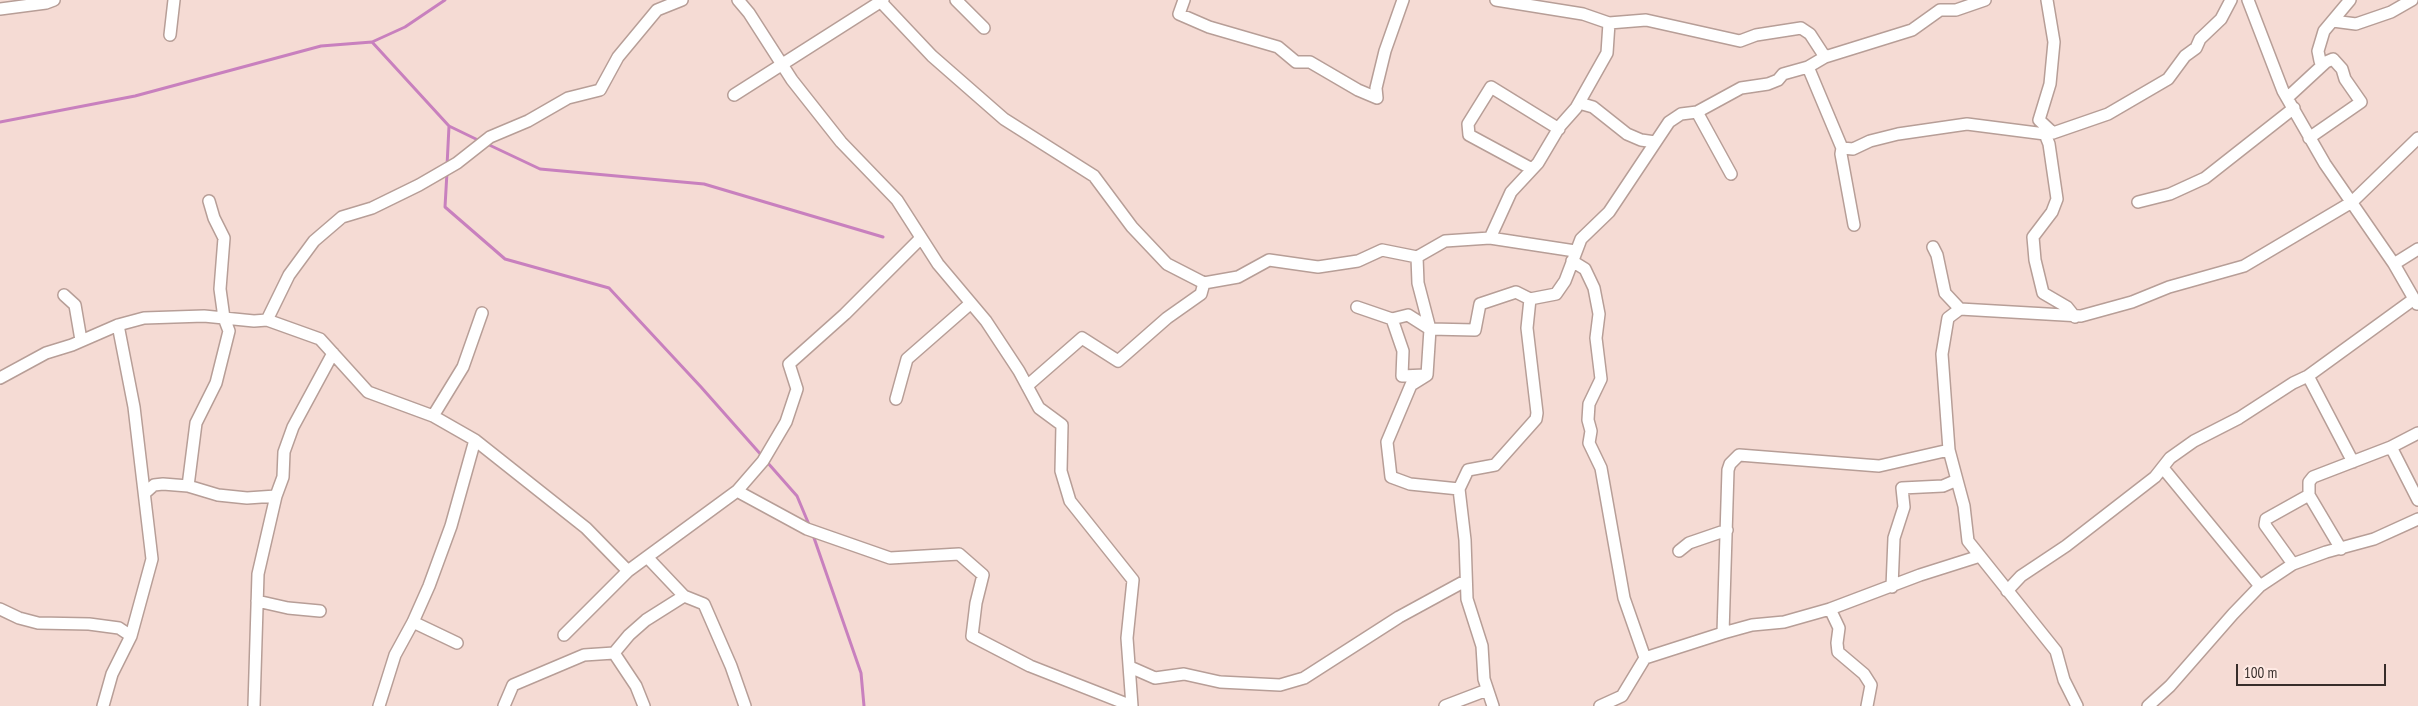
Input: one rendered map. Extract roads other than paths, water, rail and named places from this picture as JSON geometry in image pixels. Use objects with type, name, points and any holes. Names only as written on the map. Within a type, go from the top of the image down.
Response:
[{"type":"street","points":[[0,9],[46,4],[54,0]]},
{"type":"street","points":[[170,35],[174,0]]},
{"type":"street","points":[[267,320],[289,275],[314,241],[342,218],[372,208],[457,163],[490,137],[528,121],[568,98],[600,90],[618,57],[657,10],[682,0]]},
{"type":"street","points":[[737,491],[812,531],[890,558],[959,554],[983,575],[976,603],[972,636],[1030,666],[1132,706],[1127,638],[1133,580],[1104,546],[1070,500],[1061,471],[1062,425],[1039,408],[986,321],[938,264],[897,200],[841,142],[792,80],[738,0]]},
{"type":"street","points":[[956,0],[984,28]]},
{"type":"street","points":[[1184,0],[1179,14],[1208,27],[1278,47],[1296,62],[1310,62],[1358,90],[1377,98],[1376,88],[1385,51],[1396,15],[1403,0]]},
{"type":"street","points":[[1496,0],[1583,14],[1609,23],[1646,20],[1740,41],[1756,36],[1802,28],[1810,34],[1825,57]]},
{"type":"street","points":[[1357,307],[1392,319],[1408,315],[1430,329],[1475,330],[1480,304],[1516,292],[1530,300],[1556,294],[1565,280],[1581,239],[1609,212],[1669,122],[1681,114],[1697,112],[1741,88],[1768,84],[1778,80],[1783,74],[1808,67],[1825,57],[1912,30],[1940,10],[1956,10],[1985,0]]},
{"type":"street","points":[[2047,0],[2054,42],[2050,84],[2039,120],[2049,133],[2057,199],[2052,212],[2033,237],[2035,260],[2042,293],[2067,307],[2075,317]]},
{"type":"street","points":[[1842,148],[1853,149],[1898,134],[1967,124],[2049,133],[2108,114],[2168,79],[2185,56],[2196,48],[2200,40],[2221,19],[2232,0]]},
{"type":"street","points":[[2007,591],[2022,576],[2090,528],[2155,478],[2170,458],[2194,441],[2239,418],[2293,383],[2308,376],[2416,302],[2394,264],[2309,138],[2287,98],[2248,0]]},
{"type":"street","points":[[2326,62],[2320,61],[2318,51],[2324,31],[2350,0]]},
{"type":"street","points":[[2333,20],[2356,24],[2391,12],[2412,0]]},
{"type":"street","points":[[734,95],[882,1],[932,56],[1004,119],[1094,176],[1132,227],[1167,264],[1204,283],[1238,276],[1269,260],[1318,267],[1358,261],[1382,250],[1417,257],[1445,240],[1490,238],[1574,256],[1586,269],[1594,288],[1599,314],[1596,338],[1600,379],[1589,404],[1588,420],[1591,430],[1589,443],[1601,468],[1624,598],[1645,658]]},
{"type":"street","points":[[1490,238],[1511,192],[1532,169],[1579,102],[1607,53],[1609,23]]},
{"type":"street","points":[[2287,98],[2326,62],[2334,59],[2361,102],[2309,138]]},
{"type":"street","points":[[1808,67],[1842,148],[1841,154],[1854,225]]},
{"type":"street","points":[[1532,169],[1469,134],[1468,124],[1491,87],[1559,129]]},
{"type":"street","points":[[1579,102],[1593,107],[1627,134],[1641,140],[1655,142]]},
{"type":"street","points":[[2138,202],[2170,194],[2205,178],[2294,108]]},
{"type":"street","points":[[1697,112],[1731,174]]},
{"type":"street","points":[[1933,246],[1945,293],[1960,309],[2008,314],[2026,311],[2075,317],[2132,302],[2169,287],[2244,266],[2352,202],[2418,138]]},
{"type":"street","points":[[188,486],[196,423],[216,383],[229,331],[224,318],[220,289],[224,238],[214,218],[209,201]]},
{"type":"street","points":[[564,635],[628,571],[737,491],[765,459],[786,422],[797,389],[789,364],[845,314],[921,238]]},
{"type":"street","points":[[2394,264],[2418,249]]},
{"type":"street","points":[[1417,257],[1418,283],[1430,329],[1427,375]]},
{"type":"street","points":[[1027,386],[1082,338],[1118,360],[1167,318],[1201,294],[1204,283]]},
{"type":"street","points":[[64,295],[75,305],[81,340]]},
{"type":"street","points":[[1493,706],[1484,679],[1482,646],[1467,599],[1465,540],[1459,489],[1468,470],[1495,465],[1536,419],[1537,413],[1527,328],[1530,300]]},
{"type":"street","points":[[896,399],[907,359],[971,303]]},
{"type":"street","points":[[1960,309],[1948,318],[1943,335],[1942,354],[1949,450],[1964,506],[1968,541],[2056,651],[2064,680],[2077,706]]},
{"type":"street","points":[[433,416],[463,367],[482,313]]},
{"type":"street","points":[[0,378],[46,353],[118,325],[144,318],[204,316],[254,321],[267,320],[320,339],[368,392],[433,416],[475,440],[586,528],[628,571]]},
{"type":"street","points":[[1392,319],[1402,351],[1402,376],[1427,375]]},
{"type":"street","points":[[103,706],[112,674],[131,636],[152,559],[146,493],[134,407],[118,325]]},
{"type":"street","points":[[254,706],[258,574],[276,496],[283,478],[284,452],[293,427],[333,353]]},
{"type":"street","points":[[1427,375],[1411,385],[1387,442],[1392,477],[1410,484],[1459,489]]},
{"type":"street","points":[[2308,376],[2353,462]]},
{"type":"street","points":[[2341,549],[2309,495],[2309,482],[2313,477],[2391,447],[2418,433]]},
{"type":"street","points":[[379,706],[395,654],[413,622],[451,526],[475,440]]},
{"type":"street","points":[[2391,447],[2418,500]]},
{"type":"street","points":[[1723,633],[1728,470],[1730,464],[1739,455],[1879,466],[1949,450]]},
{"type":"street","points":[[2163,468],[2260,586]]},
{"type":"street","points":[[1892,587],[1894,538],[1904,507],[1902,488],[1943,486],[1957,480]]},
{"type":"street","points":[[146,493],[154,486],[163,484],[188,486],[218,495],[246,498],[276,496]]},
{"type":"street","points":[[2293,564],[2265,525],[2266,520],[2309,495]]},
{"type":"street","points":[[2148,706],[2170,686],[2260,586],[2293,564],[2326,552],[2374,539],[2418,518]]},
{"type":"street","points":[[1679,551],[1689,543],[1727,530]]},
{"type":"street","points":[[1600,706],[1622,696],[1645,658],[1723,633],[1752,626],[1784,622],[1830,609],[1980,556]]},
{"type":"street","points":[[647,558],[684,596],[704,604],[731,666],[745,706]]},
{"type":"street","points":[[1130,667],[1155,678],[1184,674],[1220,682],[1280,685],[1304,678],[1399,617],[1465,581]]},
{"type":"street","points":[[504,706],[513,685],[584,655],[614,653],[629,635],[646,620],[684,596]]},
{"type":"street","points":[[257,602],[288,608],[320,611]]},
{"type":"street","points":[[0,609],[19,618],[38,623],[89,624],[120,628],[131,636]]},
{"type":"street","points":[[1830,609],[1839,628],[1838,652],[1864,674],[1871,685],[1867,706]]},
{"type":"street","points":[[413,622],[457,643]]},
{"type":"street","points":[[614,653],[636,686],[644,706]]},
{"type":"street","points":[[1445,706],[1487,690]]},
{"type":"waterway","points":[[372,42],[405,27],[445,0]]},
{"type":"waterway","points":[[0,122],[135,96],[321,46],[372,42],[449,126],[480,141]]},
{"type":"waterway","points":[[447,166],[449,126]]},
{"type":"waterway","points":[[485,143],[540,169],[704,184],[883,237]]},
{"type":"waterway","points":[[447,172],[445,207],[505,259],[609,288],[763,457]]},
{"type":"waterway","points":[[767,462],[797,496],[810,527]]},
{"type":"waterway","points":[[813,535],[861,673],[864,706]]}]
